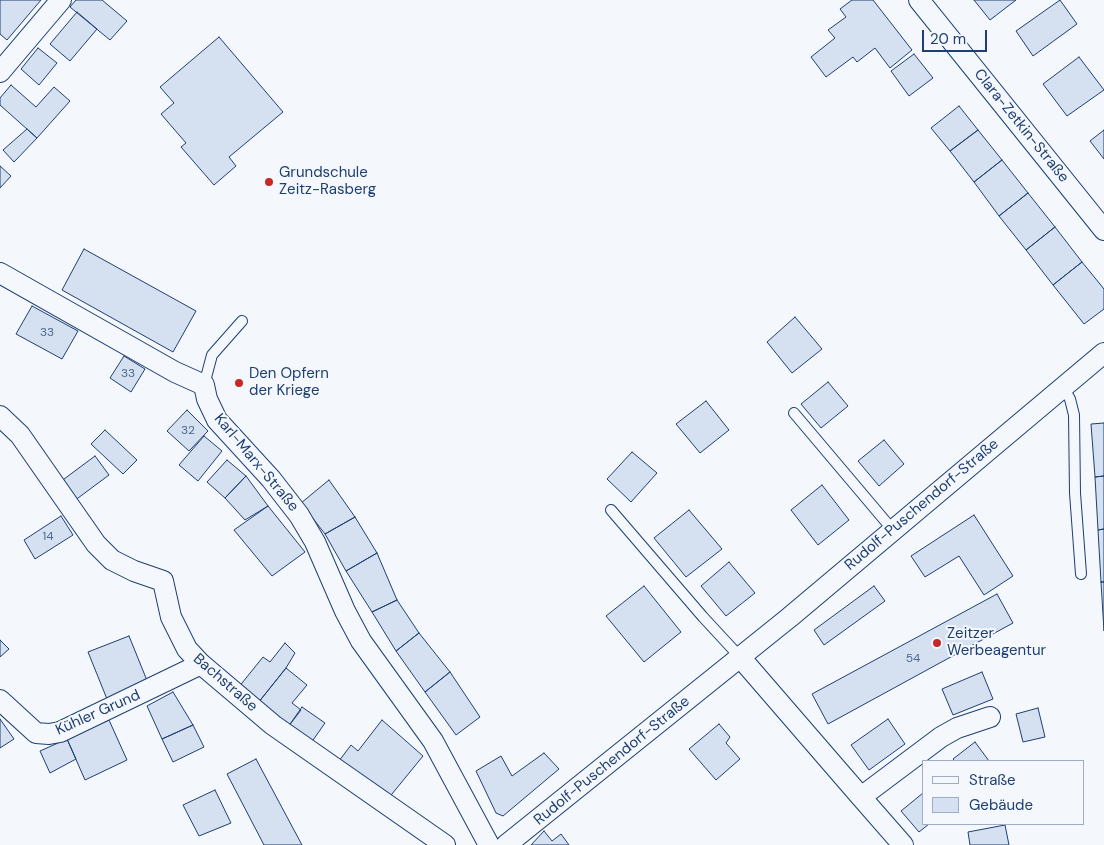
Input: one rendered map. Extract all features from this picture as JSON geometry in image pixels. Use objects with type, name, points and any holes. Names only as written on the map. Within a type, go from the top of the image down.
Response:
[{"type":"street","points":[[0,72],[61,0]]},
{"type":"street","name":"Clara-Zetkin-Straße","points":[[919,0],[1104,230]]},
{"type":"street","points":[[0,273],[175,372],[204,385]]},
{"type":"street","name":"Rudolf-Puschendorf-Straße","points":[[506,845],[740,657],[1104,353]]},
{"type":"street","name":"Karl-Marx-Straße","points":[[204,385],[207,399],[217,420],[271,478],[299,515],[315,542],[345,612],[361,641],[433,741],[489,845]]},
{"type":"street","name":"Bachstraße","points":[[0,416],[20,435],[96,544],[112,560],[134,571],[163,581],[171,617],[187,649],[202,664],[273,725],[445,845]]},
{"type":"street","points":[[740,657],[903,845]]},
{"type":"street","name":"Kühler Grund","points":[[0,700],[36,732],[49,734],[60,732],[202,664]]},
{"type":"street","points":[[861,797],[941,737],[957,728],[990,717]]},
{"type":"lane","points":[[204,385],[212,354],[242,321]]},
{"type":"lane","points":[[1062,387],[1070,399],[1074,414],[1075,493],[1081,574]]},
{"type":"lane","points":[[794,414],[892,529]]},
{"type":"lane","points":[[611,510],[740,657]]},
{"type":"building","points":[[0,0],[41,0],[7,40],[0,34]]},
{"type":"building","points":[[76,0],[102,0],[127,21],[110,40],[70,7]]},
{"type":"building","points":[[852,0],[873,0],[912,50],[890,68],[875,48],[857,62],[853,57],[826,77],[811,57],[835,38],[828,30],[846,17],[840,9]]},
{"type":"building","points":[[974,0],[1016,0],[990,20]]},
{"type":"building","points":[[1060,0],[1077,24],[1033,56],[1016,31]]},
{"type":"building","points":[[77,12],[97,29],[70,61],[50,44]]},
{"type":"building","points":[[219,37],[283,112],[229,157],[236,166],[214,185],[181,147],[186,143],[161,114],[174,103],[160,87]]},
{"type":"building","points":[[38,48],[57,63],[39,85],[21,69]]},
{"type":"building","points":[[914,54],[933,78],[909,96],[891,71]]},
{"type":"building","points":[[1079,57],[1104,90],[1067,116],[1043,84]]},
{"type":"building","points":[[11,85],[36,107],[54,87],[70,101],[37,138],[0,105],[0,98]]},
{"type":"building","points":[[959,106],[978,130],[950,151],[931,128]]},
{"type":"building","points":[[27,129],[37,138],[14,162],[3,150]]},
{"type":"building","points":[[978,130],[1002,160],[974,182],[950,151]]},
{"type":"building","points":[[1104,130],[1104,159],[1090,141]]},
{"type":"building","points":[[1002,160],[1028,193],[999,216],[974,182]]},
{"type":"building","points":[[0,166],[11,176],[0,188]]},
{"type":"building","points":[[1028,193],[1055,227],[1026,250],[999,216]]},
{"type":"building","points":[[1055,227],[1082,262],[1053,285],[1026,250]]},
{"type":"building","points":[[84,249],[196,311],[173,352],[62,290]]},
{"type":"building","points":[[1082,262],[1104,289],[1104,309],[1084,324],[1053,285]]},
{"type":"building","points":[[32,306],[78,331],[62,359],[16,334]]},
{"type":"building","points":[[795,317],[822,349],[792,373],[767,342]]},
{"type":"building","points":[[124,356],[145,369],[131,392],[110,378]]},
{"type":"building","points":[[828,382],[848,406],[821,428],[801,404]]},
{"type":"building","points":[[706,401],[729,430],[700,453],[676,424]]},
{"type":"building","points":[[187,410],[208,431],[189,451],[167,431]]},
{"type":"building","points":[[1104,423],[1104,476],[1095,477],[1091,424]]},
{"type":"building","points":[[105,430],[137,460],[123,474],[91,444]]},
{"type":"building","points":[[204,436],[222,451],[198,481],[179,465]]},
{"type":"building","points":[[884,440],[904,464],[879,486],[858,461]]},
{"type":"building","points":[[632,452],[657,473],[631,502],[607,479]]},
{"type":"building","points":[[95,456],[109,475],[70,504],[56,485]]},
{"type":"building","points":[[227,460],[246,476],[225,498],[207,482]]},
{"type":"building","points":[[246,476],[268,506],[245,520],[225,498]]},
{"type":"building","points":[[1104,476],[1104,529],[1098,530],[1095,477]]},
{"type":"building","points":[[329,480],[355,517],[325,534],[301,503]]},
{"type":"building","points":[[822,485],[849,520],[818,545],[791,510]]},
{"type":"building","points":[[268,506],[305,552],[272,576],[234,530]]},
{"type":"building","points":[[689,510],[722,549],[686,577],[654,538]]},
{"type":"building","points":[[974,515],[1013,576],[984,595],[959,556],[925,577],[911,556]]},
{"type":"building","points":[[61,516],[73,535],[35,559],[24,540]]},
{"type":"building","points":[[355,517],[377,553],[346,571],[325,534]]},
{"type":"building","points":[[1104,529],[1104,582],[1101,582],[1098,530]]},
{"type":"building","points":[[377,553],[397,600],[372,612],[346,571]]},
{"type":"building","points":[[729,562],[755,593],[726,616],[701,586]]},
{"type":"building","points":[[1101,582],[1104,582],[1104,631]]},
{"type":"building","points":[[644,586],[681,632],[644,662],[606,616]]},
{"type":"building","points":[[874,586],[885,601],[824,645],[814,630]]},
{"type":"building","points":[[997,594],[1013,623],[828,724],[812,694]]},
{"type":"building","points":[[397,600],[419,633],[396,651],[372,612]]},
{"type":"building","points":[[419,633],[450,672],[425,692],[396,651]]},
{"type":"building","points":[[129,636],[148,683],[107,699],[88,652]]},
{"type":"building","points":[[0,640],[9,649],[0,657]]},
{"type":"building","points":[[285,643],[295,653],[286,668],[258,703],[238,688],[263,657],[270,662]]},
{"type":"building","points":[[286,668],[307,685],[292,703],[301,710],[288,727],[258,703]]},
{"type":"building","points":[[450,672],[480,717],[456,735],[425,692]]},
{"type":"building","points":[[982,672],[993,699],[953,715],[942,689]]},
{"type":"building","points":[[173,692],[193,725],[162,739],[147,706]]},
{"type":"building","points":[[302,707],[325,723],[311,743],[288,727]]},
{"type":"building","points":[[1038,708],[1045,737],[1023,742],[1016,714]]},
{"type":"building","points":[[0,719],[14,739],[0,748]]},
{"type":"building","points":[[888,719],[905,744],[869,770],[851,745]]},
{"type":"building","points":[[109,720],[127,760],[85,780],[67,739]]},
{"type":"building","points":[[382,720],[423,756],[383,805],[333,769],[351,745],[358,751]]},
{"type":"building","points":[[719,724],[730,737],[726,743],[740,759],[716,780],[689,749]]},
{"type":"building","points":[[193,725],[204,747],[173,762],[162,739]]},
{"type":"building","points":[[67,739],[76,759],[50,773],[40,751]]},
{"type":"building","points":[[975,742],[988,760],[954,760]]},
{"type":"building","points":[[544,753],[559,769],[503,816],[496,813],[476,771],[501,756],[512,776]]},
{"type":"building","points":[[256,759],[302,845],[264,845],[227,774]]},
{"type":"building","points":[[215,790],[231,823],[199,836],[183,805]]},
{"type":"building","points":[[922,794],[922,825],[928,825],[919,832],[901,811]]},
{"type":"building","points":[[1005,825],[1009,845],[970,845],[968,832]]},
{"type":"building","points":[[544,831],[552,841],[561,834],[569,845],[531,845]]},
{"type":"place","name":"Grundschule Zeitz-Rasberg","points":[[269,182]]},
{"type":"place","name":"Den Opfern der Kriege","points":[[239,383]]},
{"type":"place","name":"Zeitzer Werbeagentur","points":[[937,643]]}]
